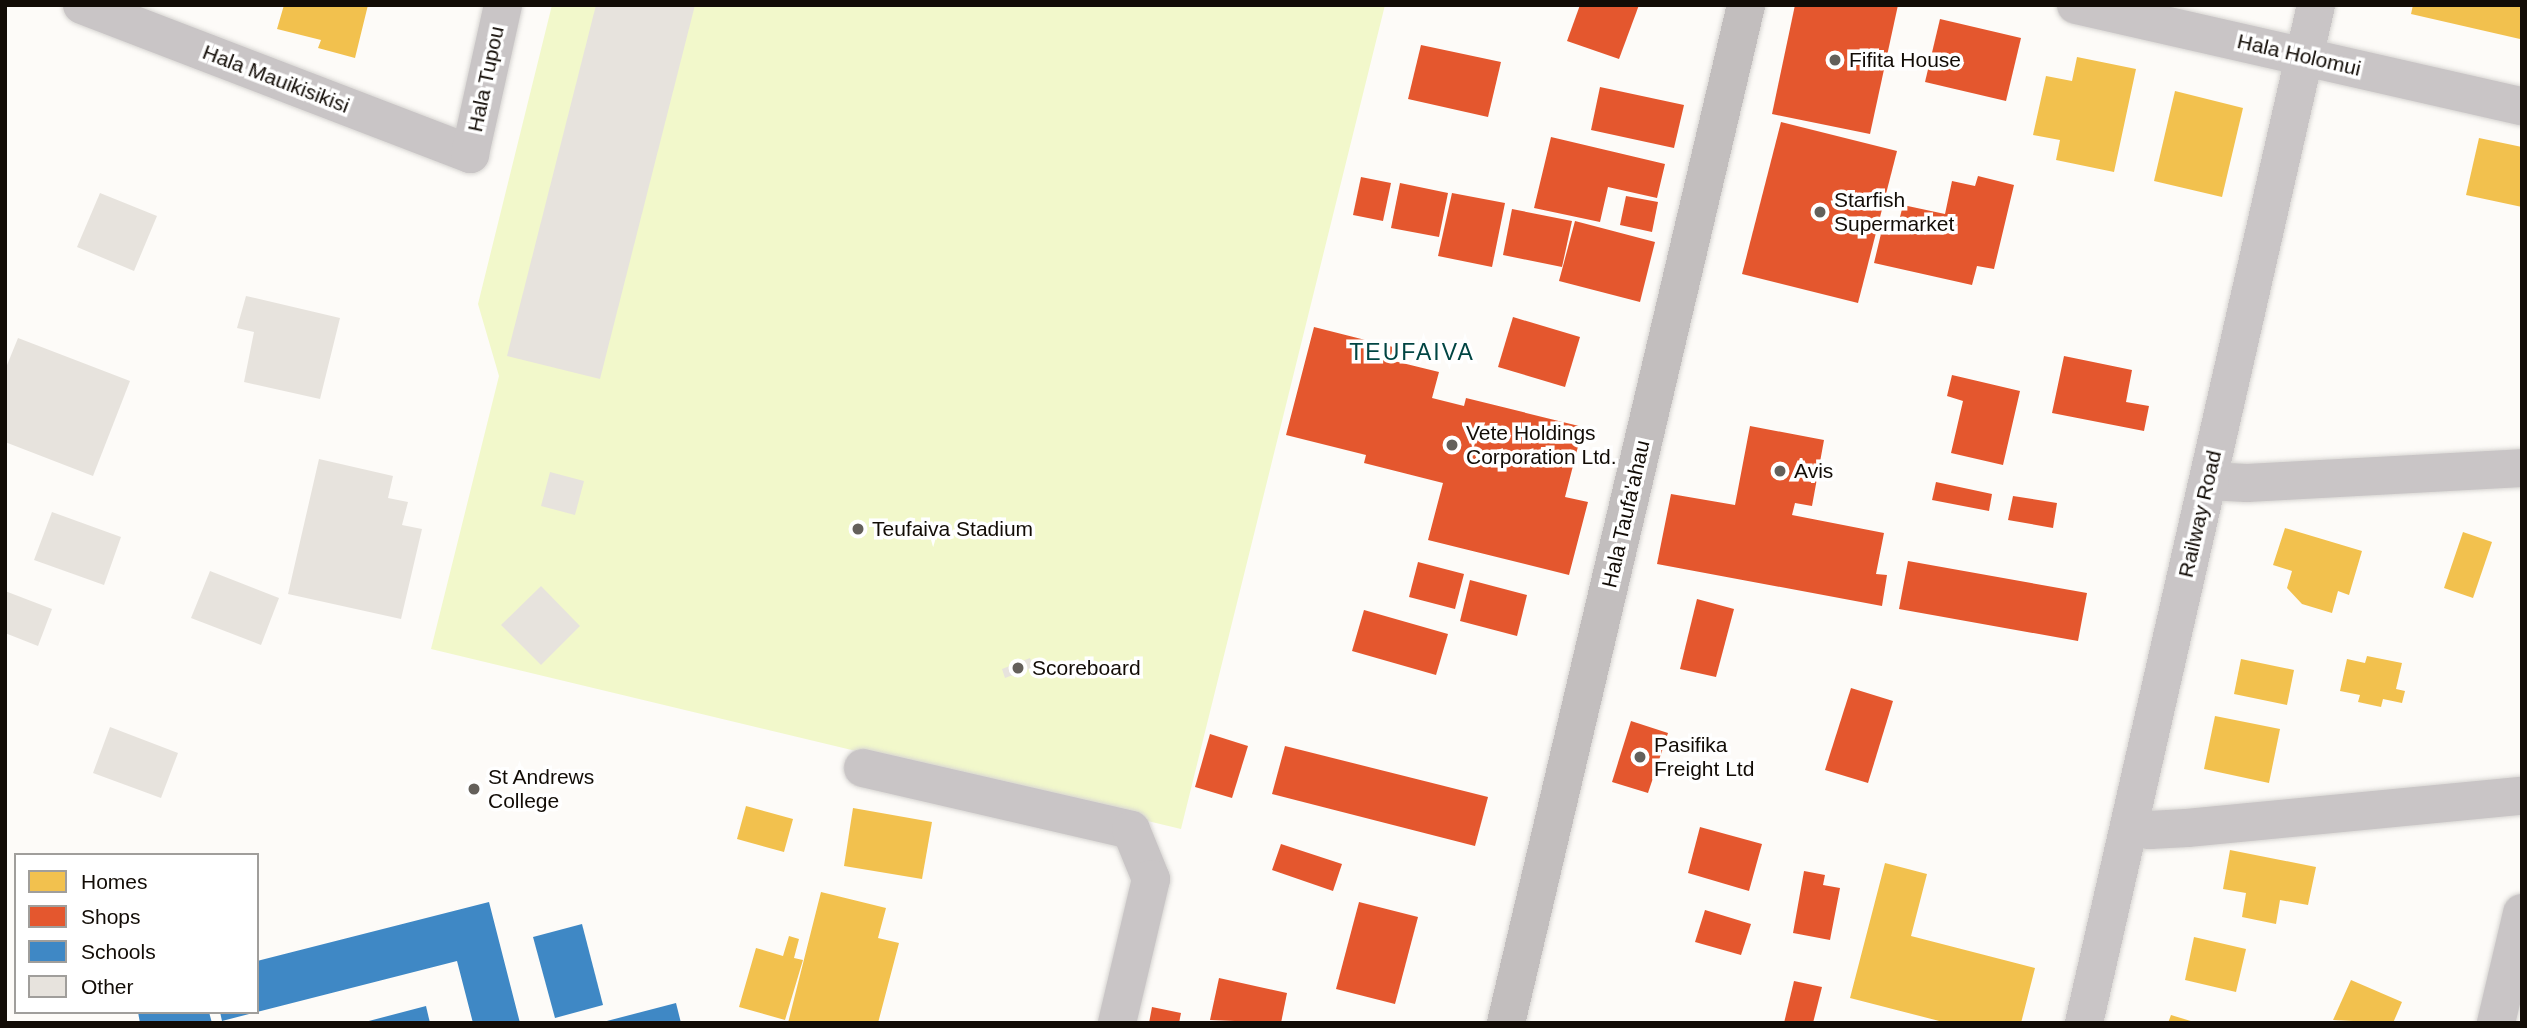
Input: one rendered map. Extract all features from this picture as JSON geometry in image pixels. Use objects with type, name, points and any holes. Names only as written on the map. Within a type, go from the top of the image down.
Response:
[{"type":"main road","name":"Hala Taufa'ahau","points":[[1506,1023],[1746,5]]},
{"type":"street","name":"Hala Mauikisikisi","points":[[82,5],[470,154]]},
{"type":"street","name":"Hala Tupou","points":[[470,154],[503,5]]},
{"type":"street","name":"Hala Holomui","points":[[2076,5],[2522,106]]},
{"type":"street","name":"Railway Road","points":[[2084,1023],[2316,5]]},
{"type":"street","points":[[2208,481],[2247,483],[2522,468]]},
{"type":"street","points":[[863,768],[1131,830],[1151,879],[1117,1023]]},
{"type":"street","points":[[2129,825],[2150,830],[2187,828],[2522,796]]},
{"type":"street","points":[[2496,1023],[2522,913]]},
{"type":"green space","name":"Teufaiva Stadium","points":[[552,5],[1385,5],[1181,829],[431,649],[499,376],[478,304]]},
{"type":"building: Homes","points":[[284,5],[368,5],[355,58],[318,48],[321,40],[277,29]]},
{"type":"building: Homes","points":[[2413,5],[2522,5],[2520,39],[2411,14]]},
{"type":"building: Homes","points":[[2077,57],[2136,69],[2114,172],[2056,160],[2060,140],[2033,135],[2046,76],[2072,81]]},
{"type":"building: Homes","points":[[2175,91],[2243,108],[2222,197],[2154,181]]},
{"type":"building: Homes","points":[[2479,138],[2522,147],[2522,207],[2466,195]]},
{"type":"building: Homes","points":[[2285,528],[2362,551],[2349,595],[2338,591],[2332,613],[2302,604],[2287,588],[2292,571],[2273,565]]},
{"type":"building: Homes","points":[[2463,532],[2492,542],[2473,598],[2444,588]]},
{"type":"building: Homes","points":[[2367,656],[2402,663],[2396,689],[2405,691],[2402,703],[2383,699],[2381,707],[2358,702],[2360,695],[2340,691],[2347,659],[2365,663]]},
{"type":"building: Homes","points":[[2241,659],[2294,670],[2287,705],[2234,694]]},
{"type":"building: Homes","points":[[2215,716],[2280,729],[2269,783],[2204,769]]},
{"type":"building: Homes","points":[[746,806],[793,819],[784,852],[737,839]]},
{"type":"building: Homes","points":[[853,808],[932,822],[922,879],[844,866]]},
{"type":"building: Homes","points":[[2230,850],[2316,867],[2308,905],[2280,900],[2276,924],[2242,917],[2246,893],[2223,889]]},
{"type":"building: Homes","points":[[1885,863],[1927,874],[1911,936],[2035,968],[2021,1023],[1947,1023],[1850,998]]},
{"type":"building: Homes","points":[[821,892],[886,908],[878,938],[899,943],[878,1023],[788,1023]]},
{"type":"building: Homes","points":[[789,936],[799,939],[794,958],[803,960],[785,1020],[739,1007],[756,948],[783,956]]},
{"type":"building: Homes","points":[[2194,937],[2246,949],[2236,992],[2185,980]]},
{"type":"building: Homes","points":[[2351,980],[2402,1002],[2393,1023],[2333,1020]]},
{"type":"building: Homes","points":[[2171,1015],[2194,1022],[2194,1023],[2168,1023]]},
{"type":"building: Shops","points":[[1580,5],[1639,5],[1619,59],[1567,41]]},
{"type":"building: Shops","name":"Fifita House","points":[[1795,5],[1898,5],[1870,134],[1772,114]]},
{"type":"building: Shops","points":[[1940,19],[2021,38],[2006,101],[1925,82]]},
{"type":"building: Shops","points":[[1421,45],[1501,62],[1488,117],[1408,99]]},
{"type":"building: Shops","points":[[1600,87],[1684,105],[1674,148],[1591,130]]},
{"type":"building: Shops","name":"Starfish Supermarket","points":[[1781,122],[1897,151],[1858,303],[1742,274]]},
{"type":"building: Shops","points":[[1551,137],[1665,164],[1657,198],[1608,187],[1600,222],[1534,208]]},
{"type":"building: Shops","points":[[1978,176],[2014,185],[1994,269],[1977,266],[1972,285],[1874,263],[1885,217],[1899,221],[1903,205],[1945,214],[1952,181],[1975,186]]},
{"type":"building: Shops","points":[[1361,177],[1391,183],[1383,221],[1353,215]]},
{"type":"building: Shops","points":[[1400,183],[1448,193],[1439,237],[1391,228]]},
{"type":"building: Shops","points":[[1452,193],[1505,203],[1492,267],[1438,256]]},
{"type":"building: Shops","points":[[1626,196],[1658,202],[1652,232],[1620,225]]},
{"type":"building: Shops","points":[[1512,209],[1572,221],[1562,267],[1503,255]]},
{"type":"building: Shops","points":[[1575,221],[1655,242],[1640,302],[1559,281]]},
{"type":"building: Shops","points":[[1513,317],[1580,337],[1565,387],[1498,367]]},
{"type":"building: Shops","name":"Vete Holdings Corporation Ltd.","points":[[1314,327],[1393,347],[1390,360],[1439,372],[1432,398],[1464,406],[1466,398],[1583,427],[1565,497],[1588,502],[1569,575],[1428,540],[1443,483],[1364,463],[1366,455],[1286,435]]},
{"type":"building: Shops","points":[[2064,356],[2132,370],[2126,402],[2149,406],[2144,431],[2052,413]]},
{"type":"building: Shops","points":[[1952,375],[2020,391],[2003,465],[1951,453],[1963,401],[1947,396]]},
{"type":"building: Shops","points":[[1750,426],[1824,440],[1812,506],[1795,503],[1792,515],[1884,533],[1876,574],[1887,575],[1882,606],[1657,564],[1671,494],[1735,505]]},
{"type":"building: Shops","points":[[1936,482],[1992,494],[1989,511],[1932,500]]},
{"type":"building: Shops","points":[[2013,496],[2057,503],[2053,528],[2008,520]]},
{"type":"building: Shops","points":[[1908,561],[2087,593],[2078,641],[1899,609]]},
{"type":"building: Shops","points":[[1418,562],[1464,574],[1455,609],[1409,597]]},
{"type":"building: Shops","points":[[1470,580],[1527,595],[1517,636],[1460,621]]},
{"type":"building: Shops","points":[[1697,599],[1734,609],[1716,677],[1680,669]]},
{"type":"building: Shops","points":[[1364,610],[1448,634],[1436,675],[1352,651]]},
{"type":"building: Shops","points":[[1851,688],[1893,701],[1868,783],[1825,770]]},
{"type":"building: Shops","name":"Pasifika Freight Ltd","points":[[1631,721],[1668,733],[1648,793],[1612,782]]},
{"type":"building: Shops","points":[[1210,734],[1248,746],[1232,798],[1195,787]]},
{"type":"building: Shops","points":[[1285,746],[1488,797],[1475,846],[1272,794]]},
{"type":"building: Shops","points":[[1700,827],[1762,844],[1749,891],[1688,873]]},
{"type":"building: Shops","points":[[1281,844],[1342,864],[1333,891],[1272,870]]},
{"type":"building: Shops","points":[[1804,871],[1825,875],[1823,885],[1840,888],[1830,940],[1793,933]]},
{"type":"building: Shops","points":[[1359,902],[1418,917],[1395,1004],[1336,989]]},
{"type":"building: Shops","points":[[1705,910],[1751,924],[1741,955],[1695,942]]},
{"type":"building: Shops","points":[[1219,978],[1287,993],[1281,1023],[1210,1020]]},
{"type":"building: Shops","points":[[1794,981],[1822,987],[1813,1023],[1784,1023]]},
{"type":"building: Shops","points":[[1152,1007],[1181,1013],[1179,1023],[1149,1023]]},
{"type":"building: Schools","points":[[489,902],[520,1023],[473,1023],[457,961],[259,1011],[259,960]]},
{"type":"building: Schools","points":[[582,924],[603,1005],[555,1018],[533,937]]},
{"type":"building: Schools","points":[[676,1003],[681,1023],[603,1023],[603,1022]]},
{"type":"building: Schools","points":[[426,1006],[430,1023],[365,1023],[365,1022]]},
{"type":"building: Schools","points":[[138,1014],[210,1014],[212,1023],[140,1023]]},
{"type":"building: Schools","points":[[220,1014],[249,1014],[222,1021]]},
{"type":"building: Other","points":[[596,5],[695,5],[600,379],[507,356]]},
{"type":"building: Other","points":[[100,193],[157,216],[134,271],[77,247]]},
{"type":"building: Other","points":[[246,296],[340,318],[320,399],[244,382],[254,332],[237,328]]},
{"type":"building: Other","points":[[18,338],[130,381],[93,476],[5,442],[5,370]]},
{"type":"building: Other","points":[[319,459],[393,476],[388,498],[408,502],[402,525],[422,529],[401,619],[288,594]]},
{"type":"building: Other","points":[[550,472],[584,481],[575,515],[541,506]]},
{"type":"building: Other","points":[[52,512],[121,537],[104,585],[34,560]]},
{"type":"building: Other","points":[[210,571],[279,598],[261,645],[191,618]]},
{"type":"building: Other","points":[[541,586],[580,626],[541,665],[501,625]]},
{"type":"building: Other","points":[[5,591],[52,609],[38,646],[5,633]]},
{"type":"building: Other","name":"Scoreboard","points":[[1030,658],[1034,667],[1005,678],[1002,669]]},
{"type":"building: Other","points":[[110,727],[178,753],[161,798],[93,773]]},
{"type":"place","name":"Fifita House","points":[[1835,60]]},
{"type":"place","name":"Starfish Supermarket","points":[[1820,212]]},
{"type":"place","name":"Vete Holdings Corporation Ltd.","points":[[1452,445]]},
{"type":"place","name":"Avis","points":[[1780,471]]},
{"type":"place","name":"Teufaiva Stadium","points":[[858,529]]},
{"type":"place","name":"Scoreboard","points":[[1018,668]]},
{"type":"place","name":"Pasifika Freight Ltd","points":[[1640,757]]},
{"type":"place","name":"St Andrews College","points":[[474,789]]},
{"type":"district","name":"TEUFAIVA","points":[[1412,352]]}]
